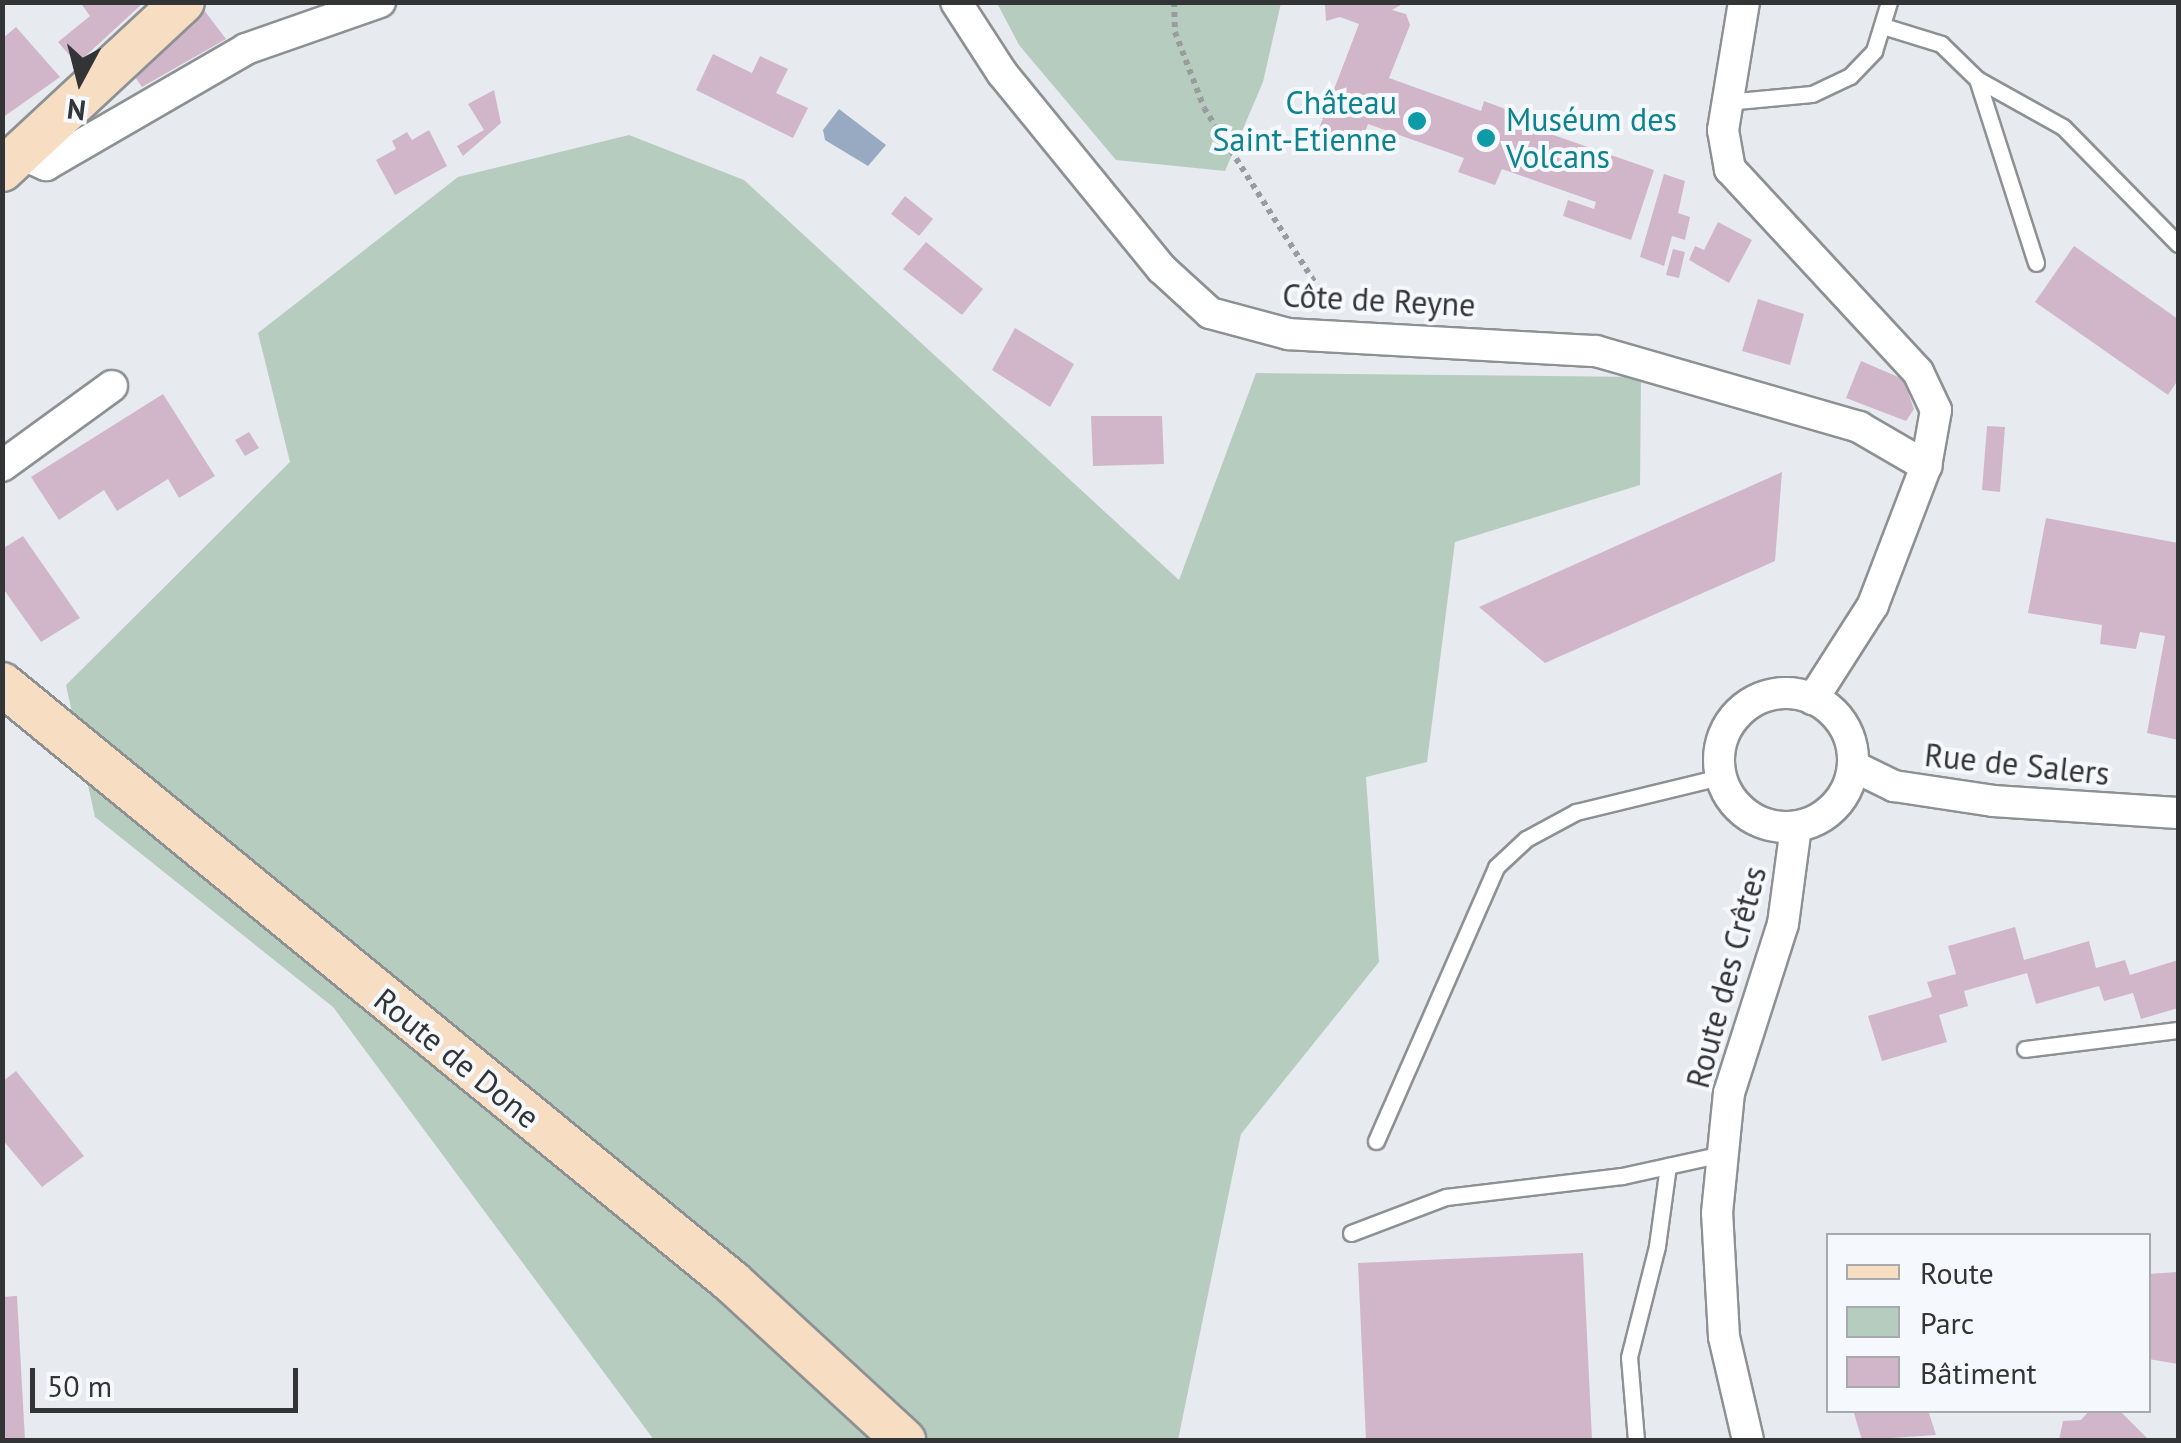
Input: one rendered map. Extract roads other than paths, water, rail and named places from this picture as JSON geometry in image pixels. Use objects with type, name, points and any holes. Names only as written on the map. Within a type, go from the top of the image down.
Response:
[{"type":"street","points":[[11,161],[183,2]]},
{"type":"street","points":[[11,161],[46,165],[246,49],[380,2]]},
{"type":"street","name":"Côte de Reyne","points":[[956,2],[1039,118],[1162,269],[1210,313],[1288,334],[1596,350],[1859,427],[1926,466]]},
{"type":"street","points":[[1744,2],[1726,102],[1730,169],[1766,215],[1918,372],[1936,410],[1926,466],[1873,605],[1813,699]]},
{"type":"street","points":[[2,466],[112,386]]},
{"type":"street","name":"Route de Done","points":[[2,684],[732,1282],[904,1440]]},
{"type":"street","points":[[1790,693],[1813,699],[1843,724],[1853,766],[1833,809],[1796,827],[1752,819],[1720,776],[1722,738],[1748,705],[1790,693]]},
{"type":"street","name":"Rue de Salers","points":[[1853,766],[1894,786],[1978,799],[2178,813]]},
{"type":"street","name":"Route des Crêtes","points":[[1748,1440],[1734,1396],[1717,1283],[1722,1154],[1739,1050],[1783,924],[1796,827]]},
{"type":"lane","points":[[1726,102],[1812,94],[1850,76],[1874,51],[1888,2]]},
{"type":"lane","points":[[1883,26],[1941,44],[1976,79],[2063,127],[2178,244]]},
{"type":"lane","points":[[1976,79],[2036,263]]},
{"type":"lane","points":[[1376,1141],[1496,867],[1526,839],[1576,812],[1720,776]]},
{"type":"lane","points":[[2025,1049],[2178,1030]]},
{"type":"lane","points":[[1351,1233],[1446,1198],[1668,1166],[1722,1154]]},
{"type":"lane","points":[[1636,1440],[1630,1358],[1657,1246],[1668,1166]]},
{"type":"water","points":[[839,109],[886,145],[868,166],[825,140],[823,130]]},
{"type":"place","name":"Château Saint-Etienne","points":[[1417,121]]},
{"type":"place","name":"Muséum des Volcans","points":[[1486,138]]}]
